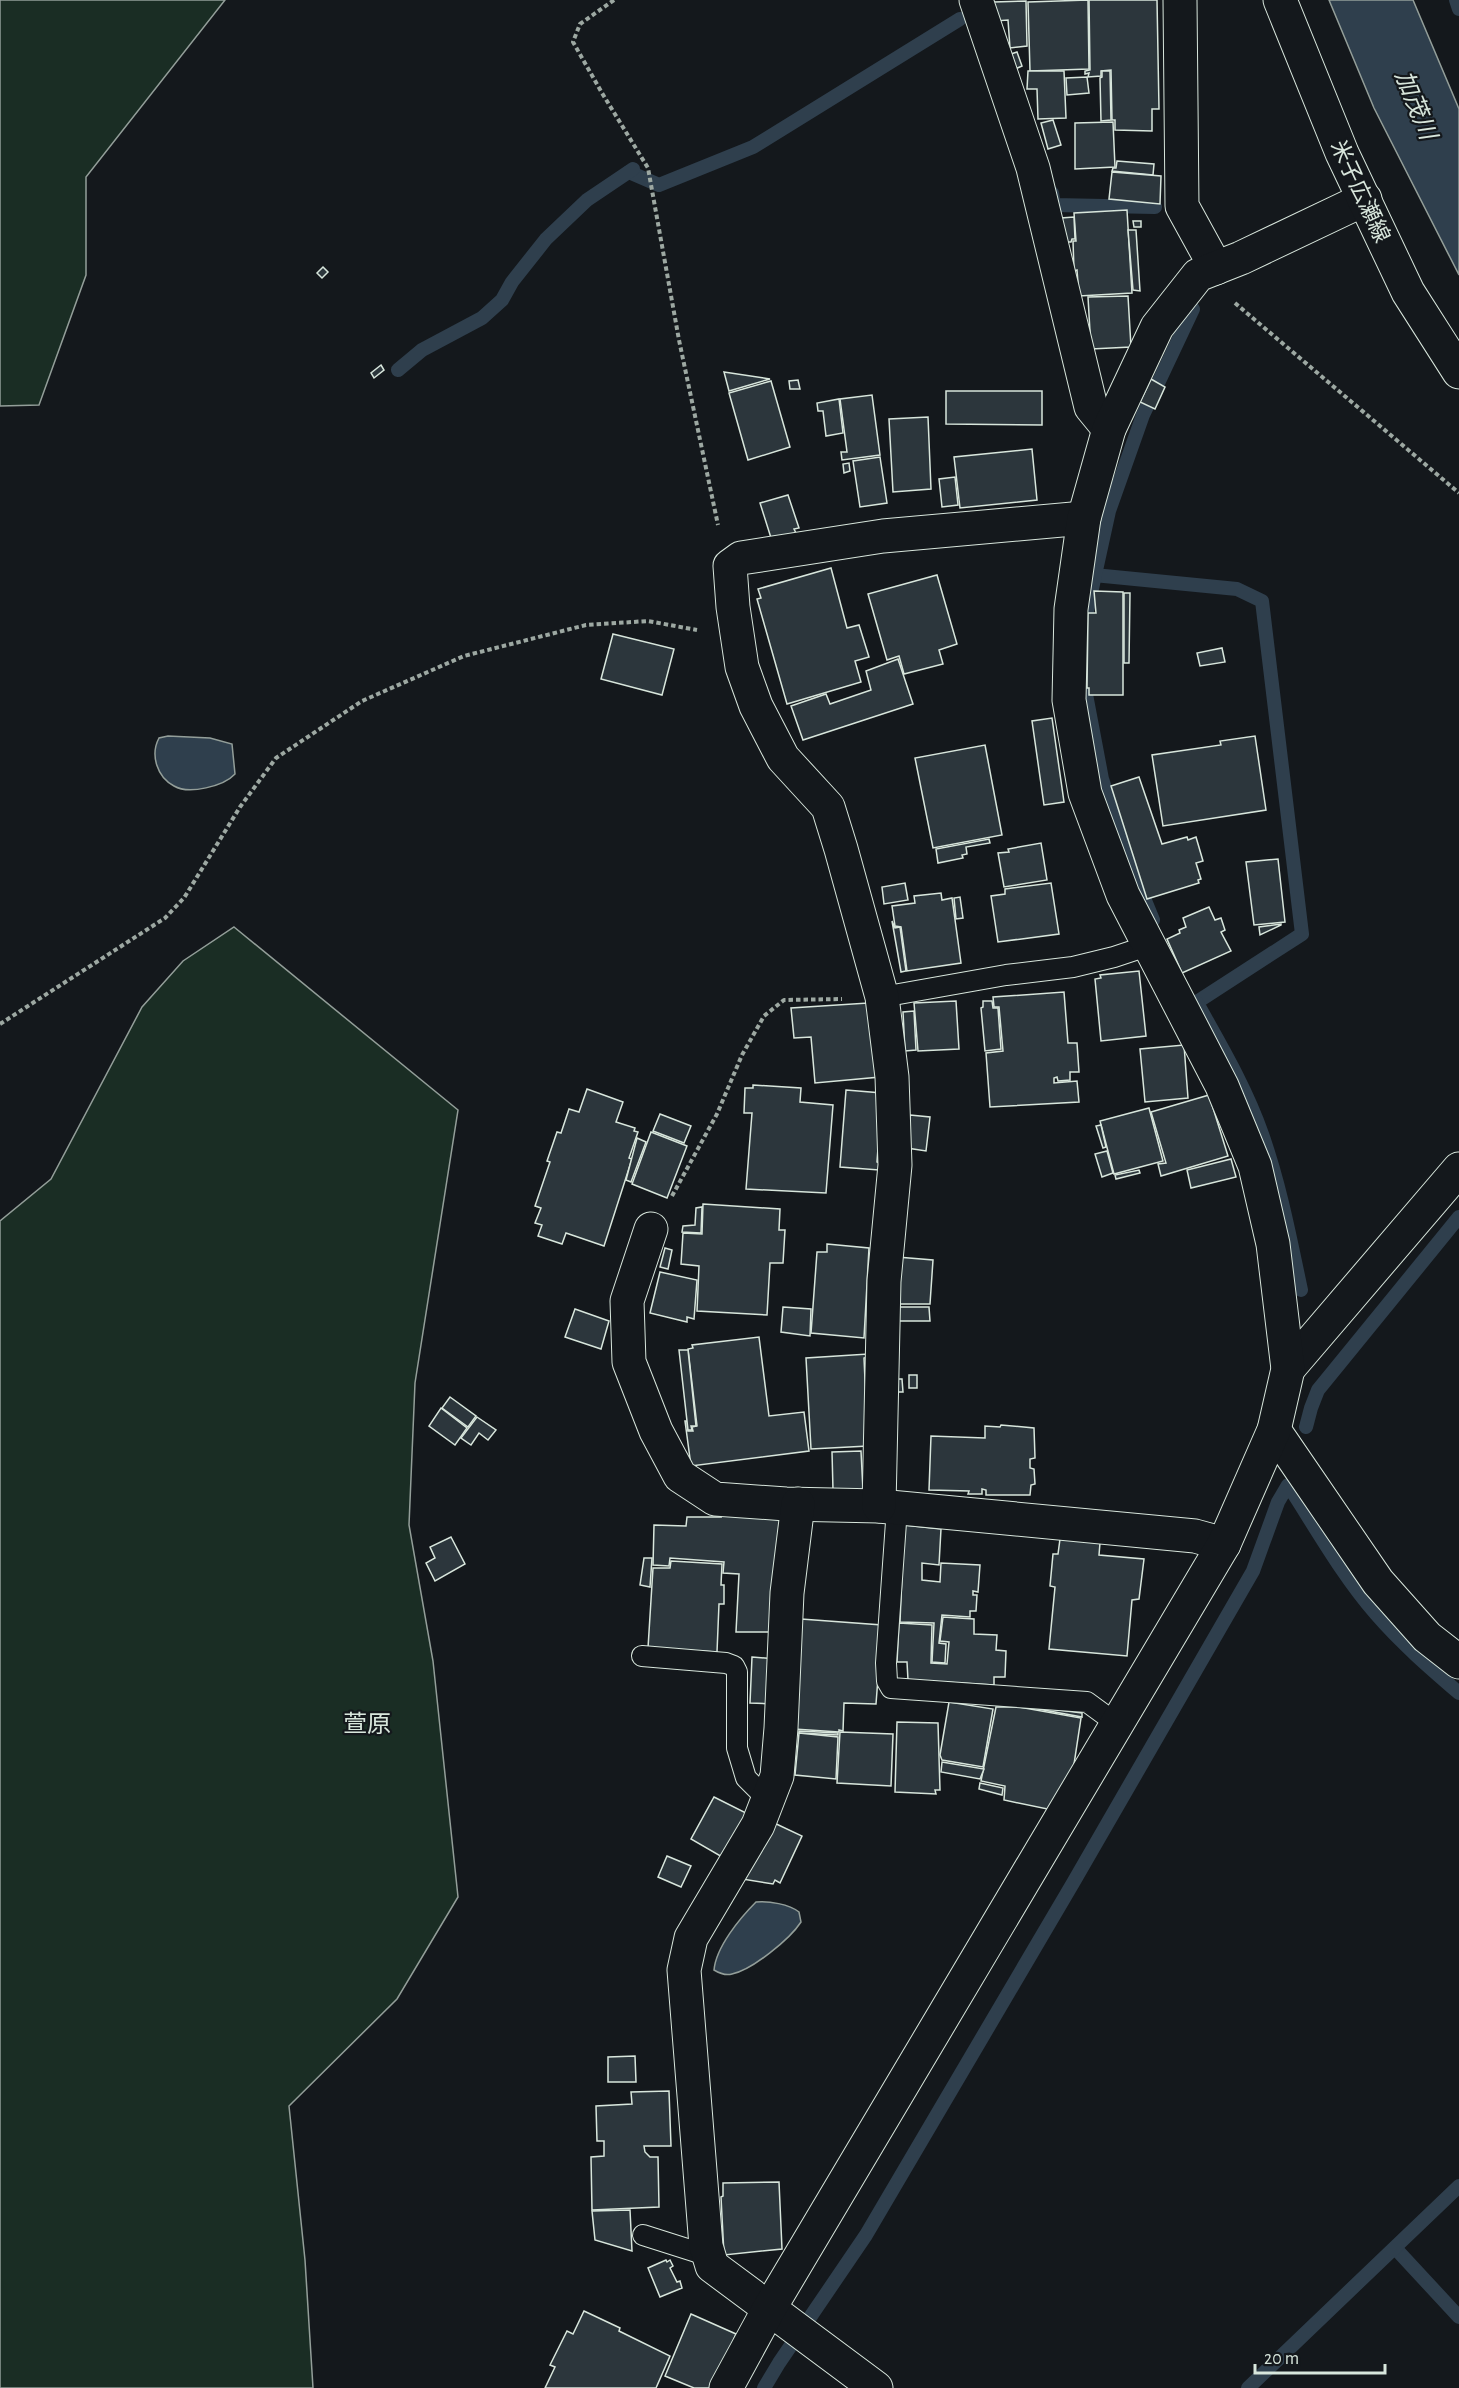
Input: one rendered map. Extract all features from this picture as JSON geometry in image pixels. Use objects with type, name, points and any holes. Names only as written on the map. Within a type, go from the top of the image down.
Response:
[{"type":"street","points":[[976,0],[1033,168],[1091,407],[1109,429]]},
{"type":"street","points":[[1180,0],[1182,206],[1207,272]]},
{"type":"street","name":"米子広瀬線","points":[[1280,0],[1342,153],[1408,292],[1459,372]]},
{"type":"street","points":[[726,2388],[769,2310],[1224,1544],[1274,1430],[1288,1370],[1273,1244],[1255,1166],[1222,1086],[1123,895],[1085,793],[1069,700],[1071,609],[1084,518],[1109,429],[1157,327],[1207,272],[1365,199]]},
{"type":"street","points":[[888,1507],[884,1281],[895,1166],[892,1077],[882,997],[828,807],[783,758],[756,706],[742,667],[730,566],[741,558],[883,536],[1084,518]]},
{"type":"street","points":[[1288,1370],[1459,1169]]},
{"type":"street","points":[[651,1229],[627,1301],[628,1362],[656,1431],[680,1476],[715,1499],[888,1507],[1196,1536],[1224,1544]]},
{"type":"street","points":[[1274,1430],[1378,1582],[1427,1637],[1459,1662]]},
{"type":"street","points":[[798,1504],[787,1593],[777,1776],[758,1825],[691,1938],[684,1970],[706,2246],[712,2266],[876,2388]]},
{"type":"lane","points":[[882,997],[1006,975],[1073,967],[1148,946]]},
{"type":"lane","points":[[888,1507],[886,1663],[887,1681],[891,1688],[1087,1702],[1117,1724]]},
{"type":"lane","points":[[642,1656],[726,1663],[734,1666],[737,1672],[737,1748],[746,1778],[768,1800]]},
{"type":"lane","points":[[643,2235],[709,2256]]},
{"type":"path","points":[[614,0],[580,24],[573,42],[648,168],[678,340],[723,551],[730,566]]},
{"type":"path","points":[[1207,272],[1227,296],[1459,493]]},
{"type":"path","points":[[0,1024],[165,918],[184,898],[240,807],[276,758],[362,701],[464,656],[586,625],[648,621],[693,630],[736,629]]},
{"type":"path","points":[[651,1229],[702,1143],[742,1055],[764,1016],[784,1000],[882,997]]},
{"type":"green space","points":[[0,0],[225,0],[86,177],[86,275],[39,405],[0,406]]},
{"type":"green space","points":[[234,927],[458,1110],[415,1383],[409,1525],[433,1661],[458,1897],[397,1999],[289,2106],[305,2260],[313,2388],[0,2388],[0,1221],[51,1179],[142,1007],[183,961]]},
{"type":"water","name":"加茂川","points":[[1329,0],[1413,0],[1459,109],[1459,275],[1374,108]]},
{"type":"water","points":[[168,736],[210,738],[232,744],[235,774],[223,782],[206,788],[188,790],[174,786],[163,777],[155,758],[159,738]]},
{"type":"water","points":[[756,1902],[790,1907],[799,1912],[801,1922],[780,1945],[750,1967],[729,1975],[714,1970],[724,1943],[736,1924]]},
{"type":"building","points":[[1088,0],[1089,69],[1030,71],[1028,2]]},
{"type":"building","points":[[1089,0],[1157,0],[1159,109],[1152,109],[1152,131],[1115,130],[1115,120],[1112,120],[1111,70],[1101,71],[1101,76],[1088,77],[1089,73],[1085,74],[1085,71],[1090,70]]},
{"type":"building","points":[[1026,1],[1027,46],[1010,48],[1008,20],[995,21],[994,2]]},
{"type":"building","points":[[1017,52],[1022,66],[1015,69],[1008,55]]},
{"type":"building","points":[[1028,71],[1064,71],[1066,118],[1038,119],[1037,89],[1027,89]]},
{"type":"building","points":[[1102,71],[1110,71],[1111,120],[1101,121],[1100,78]]},
{"type":"building","points":[[1087,77],[1089,93],[1067,95],[1066,78]]},
{"type":"building","points":[[1053,120],[1061,145],[1048,149],[1041,123]]},
{"type":"building","points":[[1113,122],[1115,167],[1075,169],[1075,123]]},
{"type":"building","points":[[1117,161],[1154,164],[1153,175],[1112,171],[1116,168]]},
{"type":"building","points":[[1112,172],[1161,176],[1160,204],[1109,199]]},
{"type":"building","points":[[1127,210],[1132,293],[1079,296],[1077,270],[1074,271],[1073,241],[1076,241],[1074,213]]},
{"type":"building","points":[[1074,217],[1075,239],[1071,242],[1063,242],[1061,218]]},
{"type":"building","points":[[1133,221],[1141,221],[1141,227],[1134,227]]},
{"type":"building","points":[[1128,230],[1136,230],[1140,291],[1133,290]]},
{"type":"building","points":[[323,267],[328,272],[322,278],[317,273]]},
{"type":"building","points":[[1128,296],[1131,347],[1091,349],[1088,297]]},
{"type":"building","points":[[381,365],[384,370],[374,378],[371,373]]},
{"type":"building","points":[[724,372],[770,379],[729,391]]},
{"type":"building","points":[[1151,379],[1165,387],[1155,409],[1140,402]]},
{"type":"building","points":[[798,380],[800,389],[790,389],[789,381]]},
{"type":"building","points":[[771,381],[790,447],[748,460],[729,393]]},
{"type":"building","points":[[946,391],[1042,391],[1042,425],[946,424]]},
{"type":"building","points":[[872,395],[880,455],[842,460],[841,452],[847,452],[840,399]]},
{"type":"building","points":[[839,399],[843,433],[826,436],[823,411],[818,411],[817,403]]},
{"type":"building","points":[[928,417],[931,489],[893,492],[889,419]]},
{"type":"building","points":[[1032,449],[1037,500],[960,508],[954,457]]},
{"type":"building","points":[[880,457],[887,503],[860,507],[853,461]]},
{"type":"building","points":[[849,463],[850,471],[844,473],[843,464]]},
{"type":"building","points":[[955,477],[958,505],[942,507],[939,479]]},
{"type":"building","points":[[788,495],[799,528],[794,529],[796,533],[772,541],[760,503]]},
{"type":"building","points":[[831,568],[847,628],[859,625],[869,657],[855,661],[861,682],[787,704],[757,599],[761,598],[758,589]]},
{"type":"building","points":[[937,575],[957,644],[939,650],[943,664],[904,674],[899,656],[887,660],[868,594]]},
{"type":"building","points":[[1094,591],[1123,592],[1123,695],[1089,695],[1089,688],[1087,688],[1088,613],[1096,613]]},
{"type":"building","points":[[1124,593],[1130,593],[1129,663],[1124,663]]},
{"type":"building","points":[[613,634],[674,649],[662,695],[601,679]]},
{"type":"building","points":[[1222,648],[1225,662],[1200,666],[1197,653]]},
{"type":"building","points":[[898,659],[913,704],[803,740],[791,706],[826,694],[830,704],[871,690],[866,671]]},
{"type":"building","points":[[1052,718],[1064,802],[1044,805],[1032,721]]},
{"type":"building","points":[[1255,736],[1266,810],[1163,826],[1152,755],[1221,745],[1220,741]]},
{"type":"building","points":[[985,745],[1002,835],[933,848],[915,758]]},
{"type":"building","points":[[1139,777],[1162,844],[1187,837],[1188,840],[1196,837],[1203,861],[1196,863],[1201,879],[1198,880],[1199,883],[1147,899],[1111,786]]},
{"type":"building","points":[[989,839],[990,843],[966,847],[967,854],[962,855],[963,858],[938,863],[936,849]]},
{"type":"building","points":[[1041,843],[1047,880],[1004,887],[998,853]]},
{"type":"building","points":[[1278,859],[1285,922],[1254,925],[1246,862]]},
{"type":"building","points":[[905,883],[908,900],[884,904],[882,887]]},
{"type":"building","points":[[1051,883],[1059,934],[998,942],[991,896],[1005,894],[1005,889]]},
{"type":"building","points":[[941,893],[942,900],[952,898],[961,963],[907,971],[901,927],[895,926],[892,906],[915,903],[914,896]]},
{"type":"building","points":[[960,897],[963,918],[956,919],[954,898]]},
{"type":"building","points":[[1209,907],[1215,920],[1221,918],[1225,930],[1221,932],[1231,951],[1182,973],[1167,939],[1180,933],[1179,930],[1186,927],[1183,918]]},
{"type":"building","points":[[892,921],[895,928],[900,927],[906,971],[901,972]]},
{"type":"building","points":[[1281,925],[1260,935],[1259,927]]},
{"type":"building","points":[[1139,971],[1146,1036],[1101,1041],[1095,979],[1101,978],[1100,975]]},
{"type":"building","points":[[1064,992],[1068,1043],[1077,1043],[1079,1072],[1070,1072],[1070,1080],[1058,1081],[1057,1077],[1054,1078],[1054,1083],[1077,1081],[1079,1102],[990,1107],[986,1053],[1003,1051],[999,1007],[994,1007],[993,997]]},
{"type":"building","points":[[956,1001],[959,1049],[918,1051],[914,1003]]},
{"type":"building","points":[[983,1001],[992,1001],[993,1008],[998,1008],[1001,1049],[985,1051],[981,1008]]},
{"type":"building","points":[[868,1003],[880,1077],[815,1083],[811,1037],[794,1038],[791,1008]]},
{"type":"building","points":[[914,1011],[916,1050],[905,1051],[903,1012]]},
{"type":"building","points":[[1184,1045],[1188,1098],[1145,1102],[1140,1049]]},
{"type":"building","points":[[753,1085],[801,1088],[800,1102],[833,1105],[826,1193],[746,1189],[752,1113],[744,1113],[745,1088],[753,1088]]},
{"type":"building","points":[[587,1089],[623,1102],[616,1122],[635,1128],[634,1131],[638,1132],[629,1158],[632,1159],[604,1246],[566,1233],[562,1244],[538,1236],[542,1225],[535,1223],[541,1208],[535,1206],[550,1162],[547,1161],[557,1132],[561,1133],[569,1109],[579,1112]]},
{"type":"building","points":[[846,1090],[882,1093],[877,1162],[880,1163],[879,1170],[840,1167]]},
{"type":"building","points":[[1209,1095],[1228,1156],[1161,1176],[1158,1164],[1166,1163],[1151,1112]]},
{"type":"building","points":[[1149,1108],[1163,1161],[1114,1174],[1100,1121]]},
{"type":"building","points":[[660,1114],[691,1126],[684,1143],[653,1131]]},
{"type":"building","points":[[910,1115],[930,1117],[926,1151],[907,1148]]},
{"type":"building","points":[[1101,1125],[1106,1147],[1103,1148],[1096,1126]]},
{"type":"building","points":[[651,1132],[687,1146],[667,1198],[632,1184]]},
{"type":"building","points":[[637,1138],[646,1142],[631,1182],[626,1180]]},
{"type":"building","points":[[1107,1151],[1113,1173],[1102,1177],[1095,1154]]},
{"type":"building","points":[[1231,1159],[1236,1177],[1191,1188],[1187,1170]]},
{"type":"building","points":[[1139,1170],[1140,1173],[1116,1179],[1115,1175]]},
{"type":"building","points":[[703,1204],[780,1209],[779,1230],[785,1230],[783,1263],[770,1263],[767,1315],[697,1311],[699,1266],[681,1264],[683,1233],[702,1234]]},
{"type":"building","points":[[702,1207],[701,1233],[682,1232],[683,1226],[695,1225],[696,1208]]},
{"type":"building","points":[[827,1244],[869,1248],[864,1338],[811,1333],[817,1252],[827,1252]]},
{"type":"building","points":[[665,1248],[672,1250],[668,1269],[660,1267]]},
{"type":"building","points":[[897,1257],[933,1260],[930,1304],[894,1304]]},
{"type":"building","points":[[660,1272],[697,1280],[694,1319],[687,1317],[687,1322],[650,1313]]},
{"type":"building","points":[[783,1307],[811,1309],[810,1336],[781,1332]]},
{"type":"building","points":[[898,1307],[929,1307],[930,1321],[899,1321]]},
{"type":"building","points":[[575,1309],[609,1321],[601,1349],[565,1337]]},
{"type":"building","points":[[759,1337],[769,1416],[804,1412],[809,1451],[691,1466],[685,1421],[687,1421],[688,1431],[693,1431],[692,1427],[697,1426],[688,1349],[693,1348],[692,1345]]},
{"type":"building","points":[[679,1350],[688,1350],[696,1426],[691,1426],[692,1430],[688,1430]]},
{"type":"building","points":[[868,1354],[868,1357],[864,1358],[868,1446],[811,1449],[806,1358]]},
{"type":"building","points":[[909,1375],[917,1375],[917,1388],[909,1388]]},
{"type":"building","points":[[896,1379],[902,1379],[903,1392],[897,1392]]},
{"type":"building","points":[[450,1397],[476,1416],[468,1427],[442,1408]]},
{"type":"building","points":[[441,1408],[467,1428],[455,1445],[429,1426]]},
{"type":"building","points":[[477,1417],[496,1430],[488,1440],[479,1433],[471,1445],[461,1438]]},
{"type":"building","points":[[1001,1425],[1034,1428],[1035,1458],[1030,1459],[1030,1468],[1034,1469],[1035,1484],[1031,1485],[1030,1495],[986,1495],[986,1490],[982,1489],[982,1494],[968,1494],[969,1491],[929,1490],[931,1436],[985,1438],[985,1426],[1000,1427]]},
{"type":"building","points":[[861,1451],[863,1491],[833,1490],[832,1452]]},
{"type":"building","points":[[720,1514],[784,1518],[775,1632],[736,1632],[739,1574],[723,1573],[724,1562],[670,1558],[669,1566],[653,1565],[654,1525],[686,1526],[687,1517],[721,1517]]},
{"type":"building","points":[[904,1525],[941,1529],[939,1565],[922,1563],[922,1580],[940,1582],[941,1563],[980,1565],[978,1592],[973,1591],[973,1595],[977,1595],[976,1611],[970,1611],[970,1617],[942,1615],[939,1643],[946,1644],[945,1663],[932,1662],[934,1623],[900,1622]]},
{"type":"building","points":[[451,1537],[465,1564],[435,1581],[426,1563],[435,1558],[430,1547]]},
{"type":"building","points":[[1060,1539],[1100,1543],[1099,1555],[1144,1559],[1139,1599],[1132,1600],[1127,1656],[1049,1649],[1055,1587],[1050,1586],[1053,1554],[1058,1554]]},
{"type":"building","points":[[644,1558],[652,1558],[650,1587],[640,1585]]},
{"type":"building","points":[[671,1561],[722,1564],[721,1585],[724,1585],[724,1604],[719,1604],[717,1652],[648,1648],[653,1568],[670,1568]]},
{"type":"building","points":[[943,1617],[974,1619],[974,1634],[997,1635],[996,1650],[1006,1651],[1005,1677],[994,1677],[994,1685],[908,1680],[907,1662],[897,1662],[899,1623],[932,1625],[931,1663],[947,1664],[949,1642],[940,1641]]},
{"type":"building","points":[[801,1619],[882,1625],[876,1704],[844,1703],[843,1731],[794,1729]]},
{"type":"building","points":[[752,1657],[776,1659],[775,1704],[750,1703]]},
{"type":"building","points":[[949,1702],[993,1709],[983,1767],[942,1760],[940,1755]]},
{"type":"building","points":[[1022,1706],[1082,1713],[1082,1717]]},
{"type":"building","points":[[996,1707],[1019,1707],[1081,1718],[1071,1784],[1057,1811],[1004,1800],[1005,1786],[981,1781]]},
{"type":"building","points":[[897,1722],[938,1723],[940,1790],[935,1790],[936,1794],[895,1792]]},
{"type":"building","points":[[799,1731],[838,1733],[838,1735],[799,1733]]},
{"type":"building","points":[[840,1732],[893,1734],[891,1786],[837,1783]]},
{"type":"building","points":[[799,1733],[838,1737],[836,1779],[795,1775]]},
{"type":"building","points":[[942,1762],[984,1769],[980,1779],[941,1772]]},
{"type":"building","points":[[980,1783],[1003,1788],[1002,1795],[979,1789]]},
{"type":"building","points":[[714,1797],[752,1816],[729,1861],[691,1839]]},
{"type":"building","points":[[770,1821],[802,1836],[780,1883],[775,1880],[773,1884],[742,1879]]},
{"type":"building","points":[[667,1856],[691,1866],[681,1887],[658,1877]]},
{"type":"building","points":[[635,2056],[636,2082],[608,2082],[608,2057]]},
{"type":"building","points":[[669,2091],[671,2146],[644,2146],[645,2152],[650,2157],[658,2157],[659,2207],[592,2210],[591,2157],[604,2156],[604,2141],[597,2141],[596,2106],[632,2104],[631,2092]]},
{"type":"building","points":[[779,2182],[782,2249],[724,2255],[721,2197],[723,2196],[723,2183]]},
{"type":"building","points":[[630,2210],[632,2251],[595,2240],[592,2211]]},
{"type":"building","points":[[666,2260],[667,2262],[670,2260],[673,2266],[670,2268],[677,2282],[680,2281],[682,2288],[660,2297],[648,2268]]},
{"type":"building","points":[[584,2311],[670,2356],[656,2388],[545,2388],[555,2367],[550,2365],[567,2331],[573,2334]]},
{"type":"building","points":[[691,2314],[736,2334],[713,2388],[694,2388],[665,2376]]},
{"type":"waterway","points":[[1456,0],[1459,9]]},
{"type":"waterway","points":[[629,172],[659,185],[753,147],[960,19]]},
{"type":"waterway","points":[[398,370],[422,350],[482,318],[502,300],[512,282],[546,239],[587,200],[633,169]]},
{"type":"waterway","points":[[1052,193],[1054,205],[1155,207]]},
{"type":"waterway","points":[[1086,616],[1109,511],[1143,415],[1193,309]]},
{"type":"waterway","points":[[1094,575],[1237,589],[1262,601],[1302,934],[1197,1002]]},
{"type":"waterway","points":[[1085,674],[1085,689],[1102,779],[1132,869],[1153,920]]},
{"type":"waterway","points":[[1197,1003],[1224,1051],[1256,1117],[1279,1192],[1301,1290]]},
{"type":"waterway","points":[[1306,1427],[1318,1390],[1459,1217]]},
{"type":"waterway","points":[[764,2388],[866,2235],[1073,1883],[1253,1571],[1278,1502],[1288,1485],[1364,1599],[1406,1645],[1459,1693]]},
{"type":"waterway","points":[[1248,2388],[1459,2186]]},
{"type":"waterway","points":[[1396,2249],[1459,2317]]},
{"type":"district","name":"萱原","points":[[367,1724]]}]
